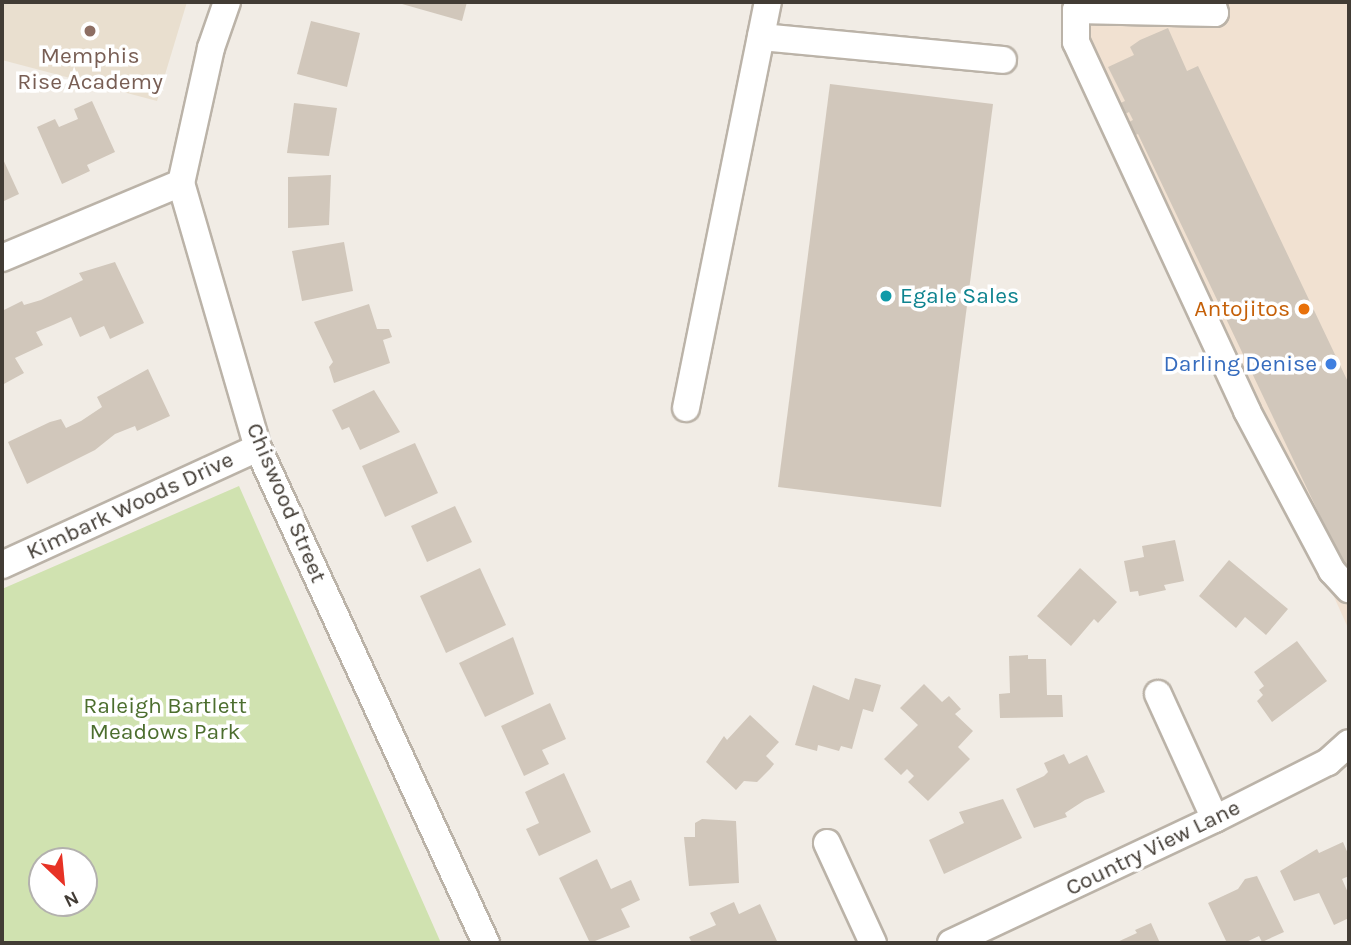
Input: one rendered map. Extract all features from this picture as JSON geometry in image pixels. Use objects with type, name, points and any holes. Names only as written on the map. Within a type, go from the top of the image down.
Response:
[{"type":"street","name":"Chiswood Street","points":[[227,2],[211,48],[181,183],[258,448],[486,943]]},
{"type":"street","points":[[686,408],[768,2]]},
{"type":"street","points":[[1212,2],[1215,13],[1076,10],[1076,42],[1247,411],[1332,571],[1349,589]]},
{"type":"street","points":[[761,37],[1003,60]]},
{"type":"street","points":[[2,258],[181,183]]},
{"type":"street","name":"Kimbark Woods Drive","points":[[2,565],[258,448]]},
{"type":"street","points":[[1158,694],[1215,819]]},
{"type":"street","name":"Country View Lane","points":[[951,943],[1215,819],[1328,762],[1349,743]]},
{"type":"street","points":[[827,843],[873,943]]},
{"type":"shaded area","name":"Memphis Rise Academy","points":[[2,2],[187,2],[157,101],[2,60]]},
{"type":"shaded area","points":[[1065,2],[1349,2],[1349,630]]},
{"type":"green space","name":"Raleigh Bartlett Meadows Park","points":[[239,486],[441,943],[2,943],[2,589]]},
{"type":"building","points":[[395,2],[467,2],[462,21]]},
{"type":"building","points":[[311,21],[360,33],[347,87],[297,74]]},
{"type":"building","points":[[1168,28],[1187,71],[1198,66],[1349,384],[1349,563],[1344,566],[1138,134],[1129,138],[1127,123],[1133,120],[1129,112],[1123,115],[1114,106],[1125,101],[1108,67],[1134,55],[1130,47],[1140,40]]},
{"type":"building","name":"Egale Sales","points":[[830,84],[993,104],[941,507],[778,487]]},
{"type":"building","points":[[92,101],[115,152],[87,165],[90,171],[62,184],[37,127],[55,119],[59,127],[78,119],[74,109]]},
{"type":"building","points":[[294,103],[337,108],[329,156],[287,153]]},
{"type":"building","points":[[2,157],[19,194],[4,201],[2,201]]},
{"type":"building","points":[[331,175],[329,225],[288,228],[288,177]]},
{"type":"building","points":[[344,242],[353,291],[302,301],[292,251]]},
{"type":"building","points":[[115,262],[144,323],[110,339],[104,326],[80,337],[71,317],[36,332],[43,345],[15,358],[24,373],[2,385],[2,311],[22,301],[24,305],[41,300],[83,280],[79,273]]},
{"type":"building","points":[[369,304],[377,329],[389,329],[392,337],[383,340],[390,363],[334,383],[329,367],[333,362],[314,322]]},
{"type":"building","points":[[148,369],[170,416],[137,431],[135,426],[115,434],[95,450],[27,484],[8,442],[50,422],[61,419],[66,428],[81,421],[102,407],[97,397]]},
{"type":"building","points":[[374,390],[400,432],[360,450],[349,427],[342,430],[332,410]]},
{"type":"building","points":[[415,443],[438,493],[385,517],[362,466]]},
{"type":"building","points":[[455,506],[472,542],[427,562],[411,526]]},
{"type":"building","points":[[1175,540],[1184,581],[1164,585],[1166,590],[1139,596],[1138,591],[1130,592],[1124,561],[1144,557],[1142,546]]},
{"type":"building","points":[[1229,560],[1288,609],[1266,635],[1245,617],[1236,628],[1199,596]]},
{"type":"building","points":[[480,568],[506,625],[446,653],[420,596]]},
{"type":"building","points":[[1080,568],[1117,602],[1098,623],[1094,619],[1071,646],[1037,616]]},
{"type":"building","points":[[513,637],[534,694],[485,717],[459,663]]},
{"type":"building","points":[[1297,641],[1327,681],[1272,722],[1257,701],[1263,695],[1259,690],[1264,686],[1254,672]]},
{"type":"building","points":[[1028,655],[1028,659],[1046,659],[1047,695],[1062,695],[1063,717],[1000,718],[999,694],[1010,693],[1009,656]]},
{"type":"building","points":[[855,678],[881,685],[873,712],[863,709],[852,749],[841,746],[839,751],[818,745],[817,751],[795,745],[813,685],[849,700]]},
{"type":"building","points":[[924,684],[942,702],[949,696],[961,709],[955,714],[973,731],[958,747],[970,759],[928,801],[908,782],[914,776],[907,769],[901,775],[884,759],[918,725],[900,708]]},
{"type":"building","points":[[550,703],[566,739],[542,750],[549,764],[524,776],[501,726]]},
{"type":"building","points":[[750,715],[779,742],[766,756],[774,764],[770,769],[757,782],[744,781],[736,790],[706,762],[724,736],[727,740]]},
{"type":"building","points":[[1064,754],[1069,764],[1087,755],[1105,792],[1085,800],[1065,813],[1067,817],[1034,828],[1016,789],[1044,776],[1048,772],[1044,763]]},
{"type":"building","points":[[564,773],[591,832],[539,856],[526,829],[539,823],[525,792]]},
{"type":"building","points":[[1003,799],[1022,838],[944,874],[929,840],[964,823],[959,812]]},
{"type":"building","points":[[702,819],[736,821],[739,883],[689,886],[684,837],[695,837],[695,823]]},
{"type":"building","points":[[1343,842],[1349,856],[1349,876],[1342,879],[1349,895],[1349,918],[1334,925],[1319,893],[1294,901],[1280,871],[1317,849],[1319,853]]},
{"type":"building","points":[[597,859],[611,889],[631,880],[640,900],[621,909],[630,927],[590,943],[559,878]]},
{"type":"building","points":[[1257,876],[1284,932],[1262,942],[1259,936],[1244,943],[1227,943],[1208,903],[1238,889],[1245,879]]},
{"type":"building","points":[[734,902],[739,914],[760,904],[777,941],[692,943],[689,937],[716,925],[710,913]]},
{"type":"building","points":[[1151,923],[1160,943],[1115,943],[1137,933],[1135,930]]},
{"type":"place","name":"Memphis Rise Academy","points":[[90,31]]},
{"type":"place","name":"Egale Sales","points":[[886,296]]},
{"type":"place","name":"Antojitos","points":[[1304,309]]},
{"type":"place","name":"Darling Denise","points":[[1331,364]]}]
